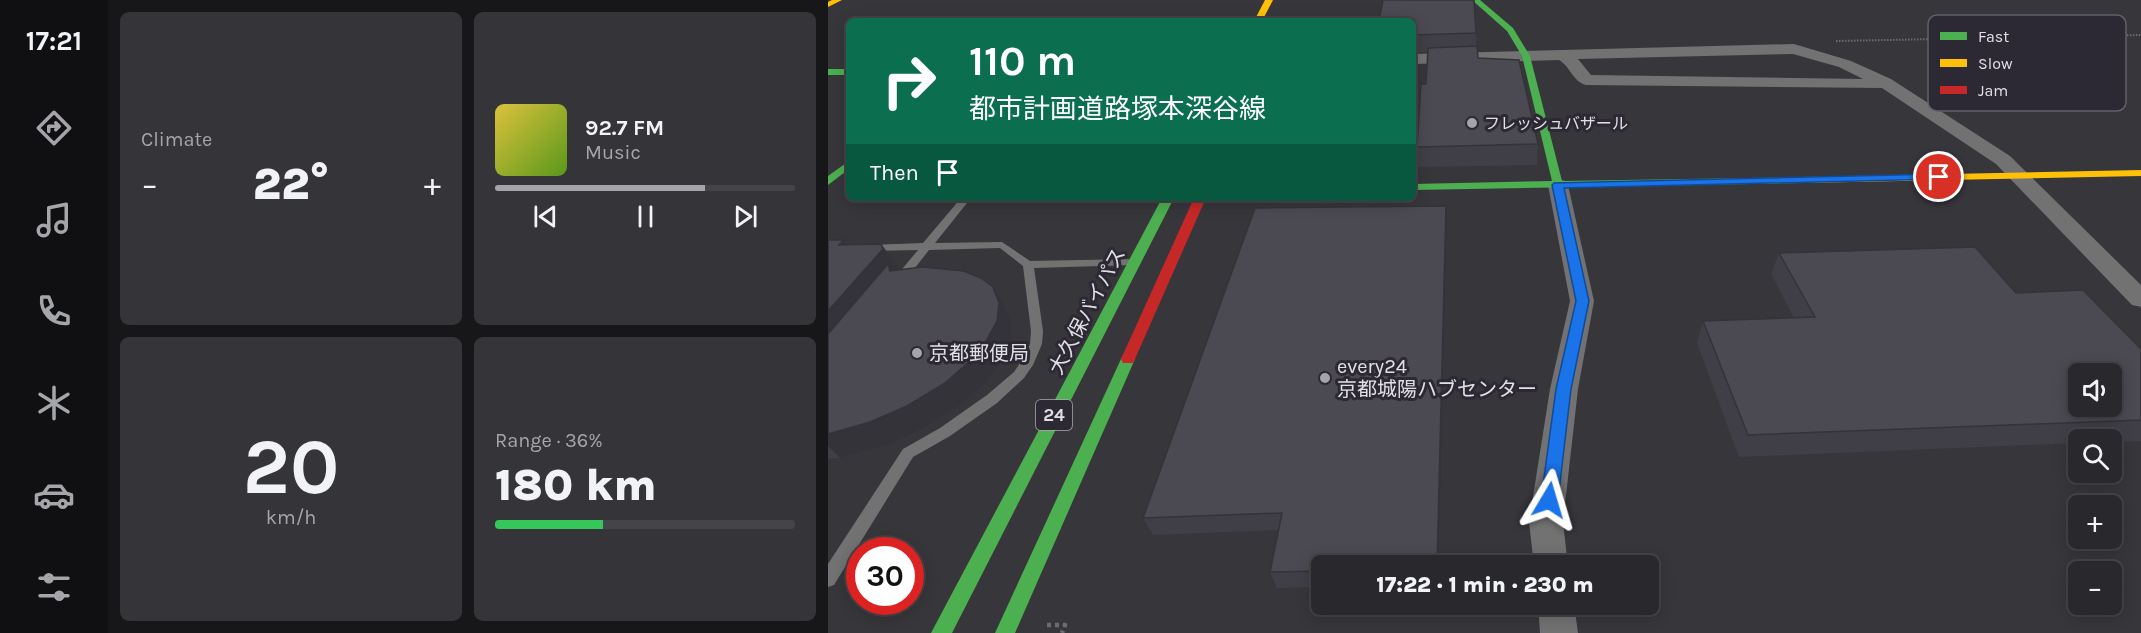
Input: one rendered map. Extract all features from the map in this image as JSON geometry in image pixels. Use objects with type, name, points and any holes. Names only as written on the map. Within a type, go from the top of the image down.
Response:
[{"type":"main road","points":[[828,5],[838,0]]},
{"type":"main road","points":[[1260,18],[1269,0]]},
{"type":"main road","points":[[1476,0],[1510,30],[1526,56],[1558,185]]},
{"type":"main road","points":[[828,72],[846,72]]},
{"type":"main road","points":[[828,182],[846,167]]},
{"type":"main road","points":[[1416,187],[2141,173]]},
{"type":"main road","name":"大久保バイパス","points":[[941,633],[1166,201]]},
{"type":"main road","name":"24","points":[[1005,633],[1199,201]]},
{"type":"street","points":[[1416,59],[1794,49],[1845,64],[1885,83],[2003,160],[2141,299]]},
{"type":"street","points":[[1561,55],[1569,59],[1586,80],[1685,80],[1770,84],[1885,83]]},
{"type":"street","points":[[1550,555],[1546,522],[1564,389],[1582,301],[1558,185]]},
{"type":"street","points":[[1557,615],[1559,633]]},
{"type":"lane","points":[[889,292],[964,201]]},
{"type":"lane","points":[[861,248],[1002,245],[1028,265],[1135,262]]},
{"type":"lane","points":[[828,579],[908,453],[945,432],[992,399],[1019,375],[1028,362],[1036,344],[1037,331],[1028,265]]},
{"type":"path","points":[[2126,35],[2141,35]]},
{"type":"path","points":[[1794,49],[1860,39],[1928,40]]},
{"type":"path","points":[[1046,625],[1065,625],[1062,633]]},
{"type":"building","points":[[1383,0],[1474,0],[1476,33],[1416,35],[1416,18],[1380,18]]},
{"type":"building","points":[[1477,46],[1478,58],[1519,60],[1538,144],[1417,147],[1421,84],[1426,84],[1428,48]]},
{"type":"building","name":"every24 京都城陽ハブセンター","points":[[1446,206],[1437,555],[1311,555],[1311,571],[1270,572],[1282,513],[1143,518],[1255,208]]},
{"type":"building","points":[[828,240],[844,240],[839,245],[881,244],[883,249],[828,311]]},
{"type":"building","points":[[1975,247],[2016,293],[2083,290],[2141,349],[2141,420],[1748,435],[1703,321],[1815,317],[1779,253]]},
{"type":"building","name":"京都郵便局","points":[[888,264],[890,271],[922,267],[964,271],[981,278],[993,287],[999,303],[997,321],[986,341],[970,361],[945,383],[907,406],[870,422],[828,434],[828,334]]},
{"type":"traffic: fast","points":[[1476,0],[1510,30],[1526,56],[1558,185]]},
{"type":"traffic: fast","points":[[828,72],[846,72]]},
{"type":"traffic: fast","points":[[828,182],[846,167]]},
{"type":"traffic: fast","points":[[1416,187],[1803,180]]},
{"type":"traffic: fast","points":[[941,633],[1166,201]]},
{"type":"traffic: fast","points":[[1005,633],[1128,359]]},
{"type":"traffic: slow","points":[[828,5],[838,0]]},
{"type":"traffic: slow","points":[[1260,18],[1269,0]]},
{"type":"traffic: slow","points":[[1803,180],[2141,173]]},
{"type":"traffic: jam","points":[[1128,359],[1199,201]]},
{"type":"place","name":"フレッシュバザール","points":[[1472,123]]},
{"type":"place","name":"京都郵便局","points":[[917,353]]},
{"type":"place","name":"every24 京都城陽ハブセンター","points":[[1325,378]]},
{"type":"route","points":[[1549,500],[1564,389],[1582,301],[1558,185],[1939,177]]}]
